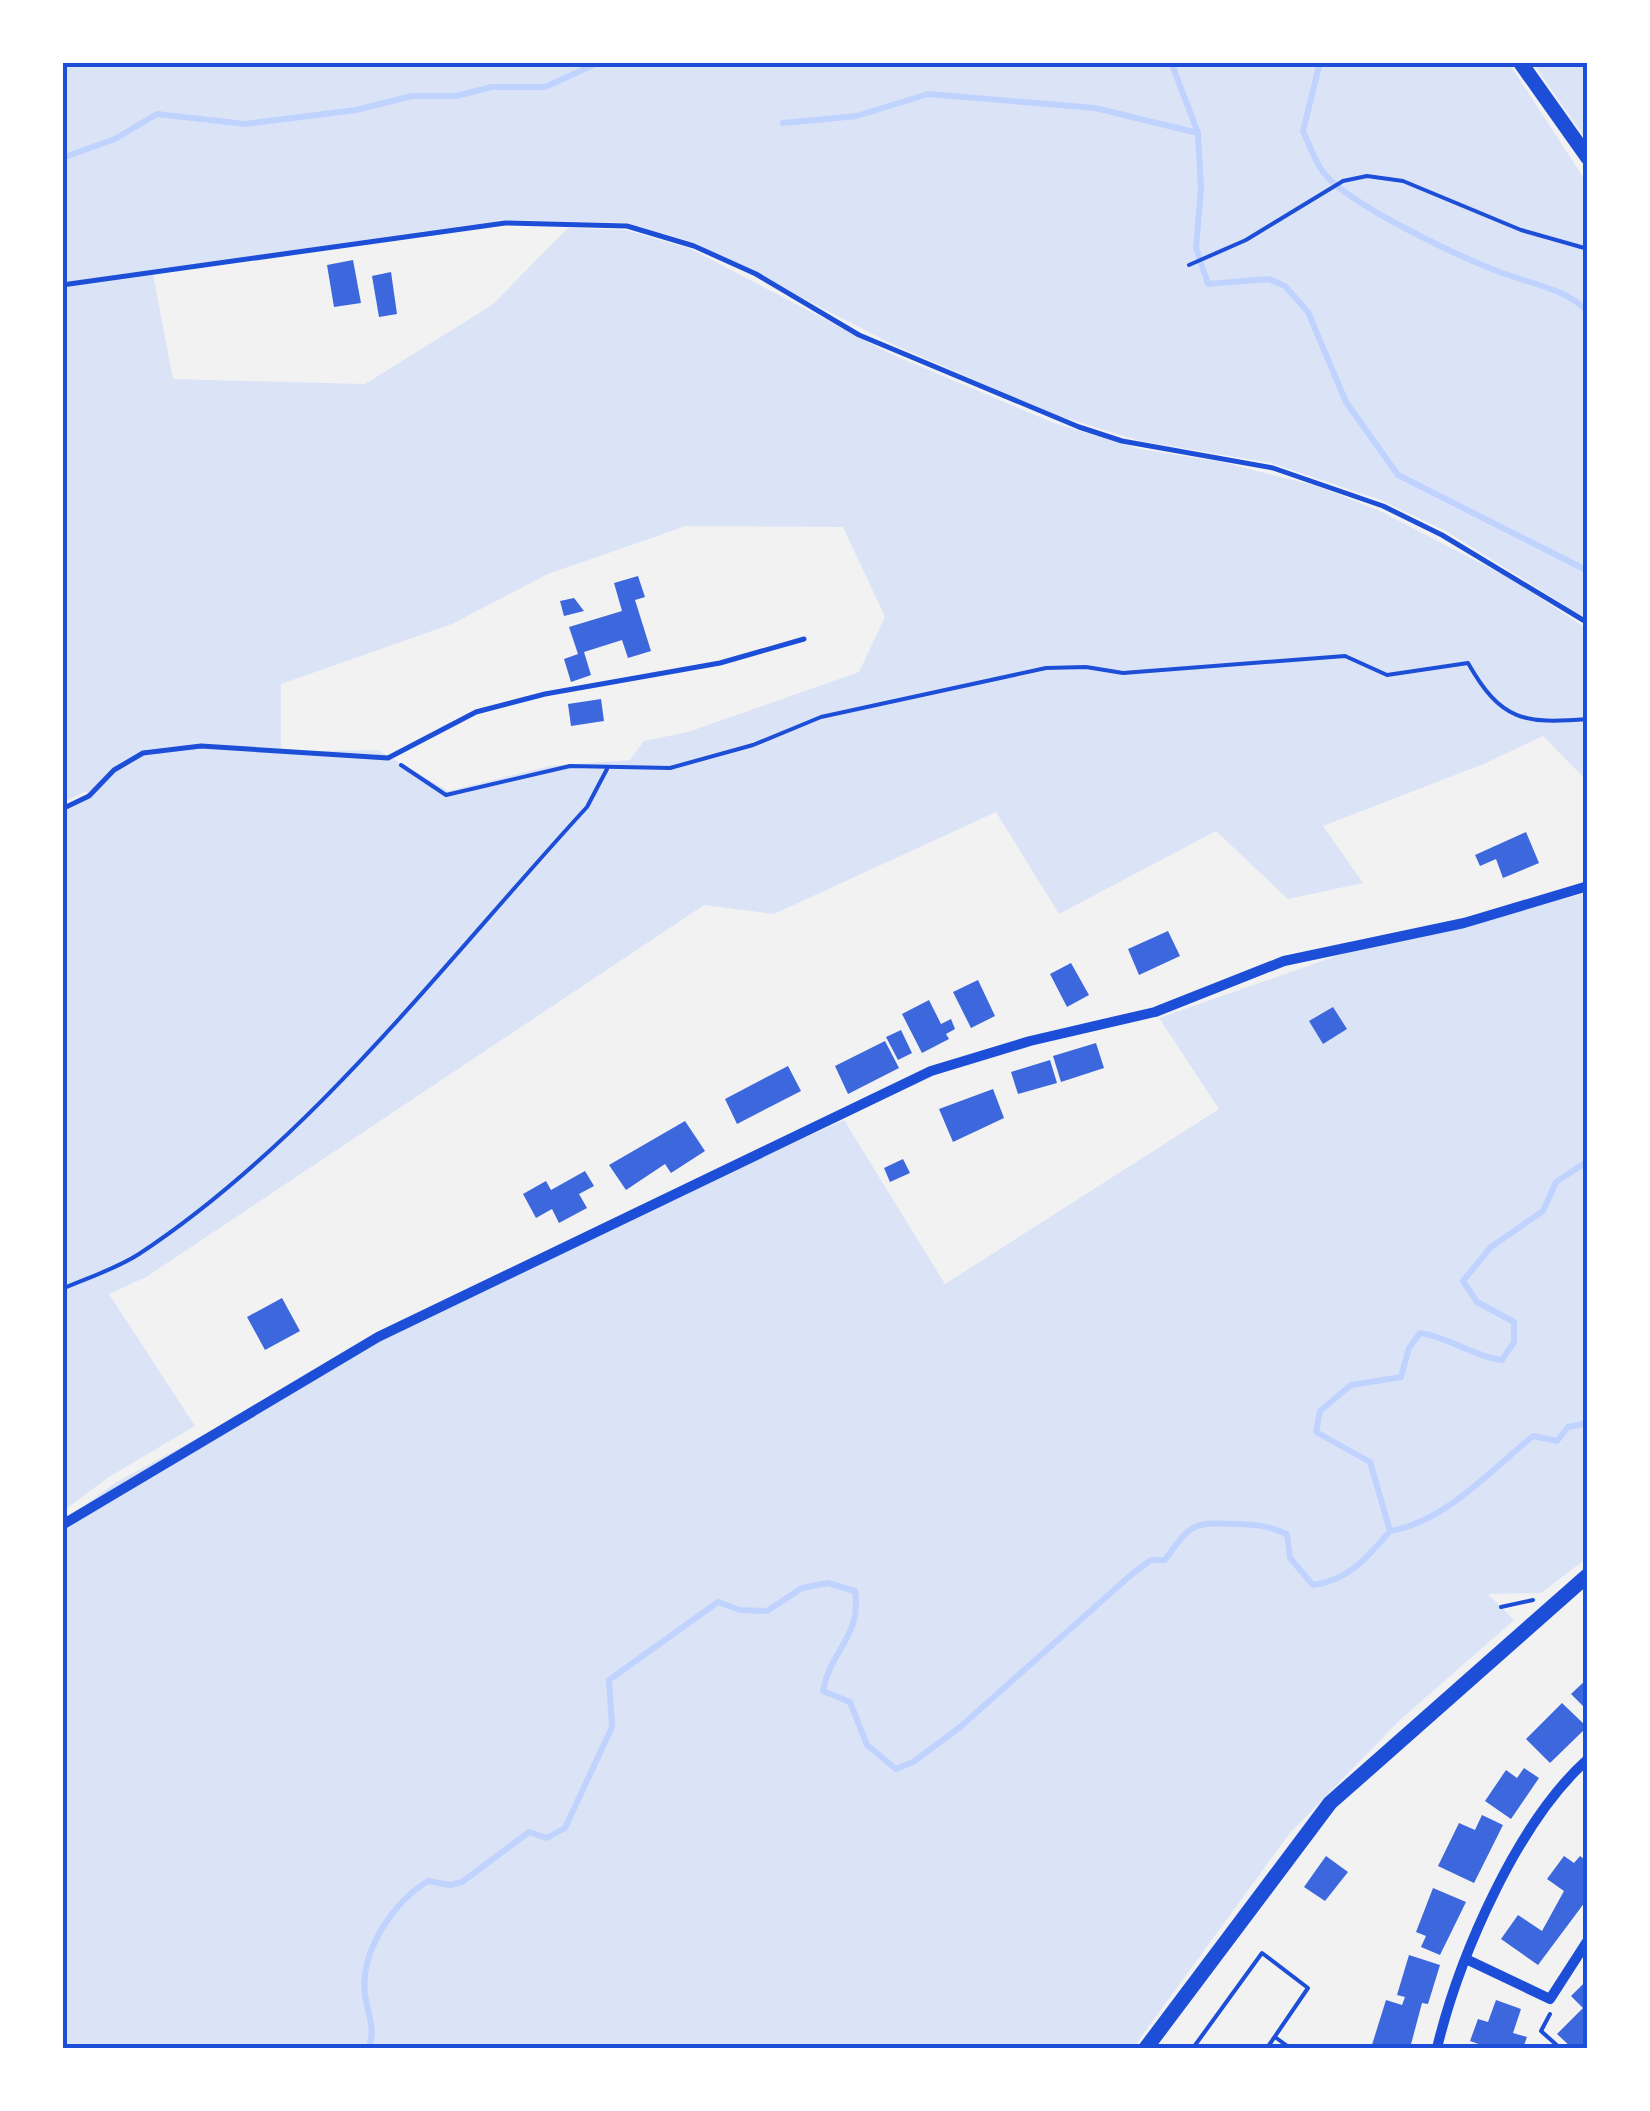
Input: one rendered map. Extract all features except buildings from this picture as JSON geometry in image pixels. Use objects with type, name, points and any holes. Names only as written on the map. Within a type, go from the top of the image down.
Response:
[{"type":"main road","points":[[1520,62],[1588,158]]},
{"type":"main road","points":[[1146,2048],[1330,1803],[1588,1575]]},
{"type":"street","points":[[62,1524],[378,1338],[930,1071],[1030,1041],[1154,1012],[1284,961],[1464,923],[1588,886]]},
{"type":"street","points":[[1438,2048],[1468,1960],[1508,1864],[1566,1778],[1588,1759]]},
{"type":"street","points":[[1468,1960],[1550,1999],[1588,1940]]},
{"type":"lane","points":[[62,285],[505,223],[627,226],[694,246],[756,274],[859,335],[1079,428],[1122,441],[1273,468],[1382,506],[1442,535],[1588,623]]},
{"type":"lane","points":[[62,809],[88,796],[114,770],[143,753],[173,746],[388,758],[476,712],[565,690],[720,663],[804,639]]},
{"type":"path","points":[[1189,265],[1211,258],[1342,181],[1367,176],[1403,181],[1521,230],[1588,248]]},
{"type":"path","points":[[388,758],[421,775],[446,795],[559,768],[670,768],[754,745],[821,717],[1046,668],[1086,667],[1123,674],[1346,656],[1387,674],[1468,663],[1502,710],[1516,716],[1588,719]]},
{"type":"path","points":[[62,1289],[136,1256],[289,1131],[381,1038],[587,807],[607,769]]},
{"type":"path","points":[[1501,1607],[1532,1600],[1552,1606]]},
{"type":"path","points":[[1193,2048],[1262,1953],[1308,1988],[1267,2048]]},
{"type":"path","points":[[1541,2031],[1560,2048]]},
{"type":"path","points":[[1274,2037],[1290,2048]]},
{"type":"shaded area","points":[[62,63],[1509,63],[1587,183],[1587,619],[1446,531],[1380,500],[1271,463],[1140,441],[1056,415],[894,345],[695,243],[627,223],[504,220],[63,283]]},
{"type":"shaded area","points":[[1533,63],[1587,63],[1587,141]]},
{"type":"shaded area","points":[[568,228],[626,230],[691,249],[891,354],[1054,423],[1140,449],[1222,462],[1317,486],[1380,511],[1515,581],[1587,629],[1587,781],[1543,736],[1486,763],[1323,826],[1363,883],[1288,899],[1216,831],[1059,914],[996,812],[774,914],[704,905],[146,1277],[109,1294],[195,1426],[109,1477],[63,1511],[62,813],[90,798],[86,791],[63,803],[63,287],[153,274],[173,379],[365,384],[492,305]],"holes":[[[686,526],[843,527],[885,617],[859,672],[688,732],[644,741],[630,760],[550,766],[448,791],[378,750],[281,752],[281,684],[452,624],[548,574]]]},
{"type":"shaded area","points":[[1587,893],[1587,1558],[1541,1593],[1488,1594],[1514,1620],[1400,1720],[1289,1834],[1133,2048],[63,2048],[62,1522],[115,1483],[379,1339],[596,1233],[844,1120],[945,1284],[1219,1109],[1159,1018],[1342,954]]},
{"type":"waterway","points":[[62,158],[115,139],[157,114],[245,124],[356,110],[412,96],[456,96],[492,87],[545,87],[600,62]]},
{"type":"waterway","points":[[1171,62],[1198,133],[1201,189],[1196,248],[1208,284],[1269,279],[1285,286],[1308,312],[1346,402],[1398,475],[1588,571]]},
{"type":"waterway","points":[[1320,62],[1303,131],[1320,168],[1336,185],[1408,230],[1486,267],[1560,293],[1588,312]]},
{"type":"waterway","points":[[783,123],[857,116],[928,94],[1095,108],[1198,133]]},
{"type":"waterway","points":[[368,2048],[372,2028],[365,1977],[374,1944],[392,1914],[428,1881],[450,1885],[462,1882],[529,1832],[547,1838],[565,1828],[612,1727],[609,1680],[718,1602],[740,1610],[767,1611],[802,1588],[828,1583],[855,1591],[854,1620],[823,1691],[850,1702],[867,1745],[896,1769],[913,1762],[959,1728],[1132,1574],[1151,1560],[1165,1560],[1182,1537],[1196,1527],[1252,1525],[1287,1534],[1290,1558],[1313,1585],[1337,1578],[1357,1566],[1390,1531],[1370,1462],[1316,1432],[1320,1411],[1351,1385],[1401,1377],[1409,1348],[1420,1333],[1502,1360],[1514,1342],[1514,1322],[1477,1302],[1463,1281],[1491,1247],[1543,1211],[1556,1182],[1588,1161]]},
{"type":"waterway","points":[[1390,1531],[1410,1526],[1448,1506],[1533,1436],[1557,1441],[1568,1427],[1588,1423]]}]
